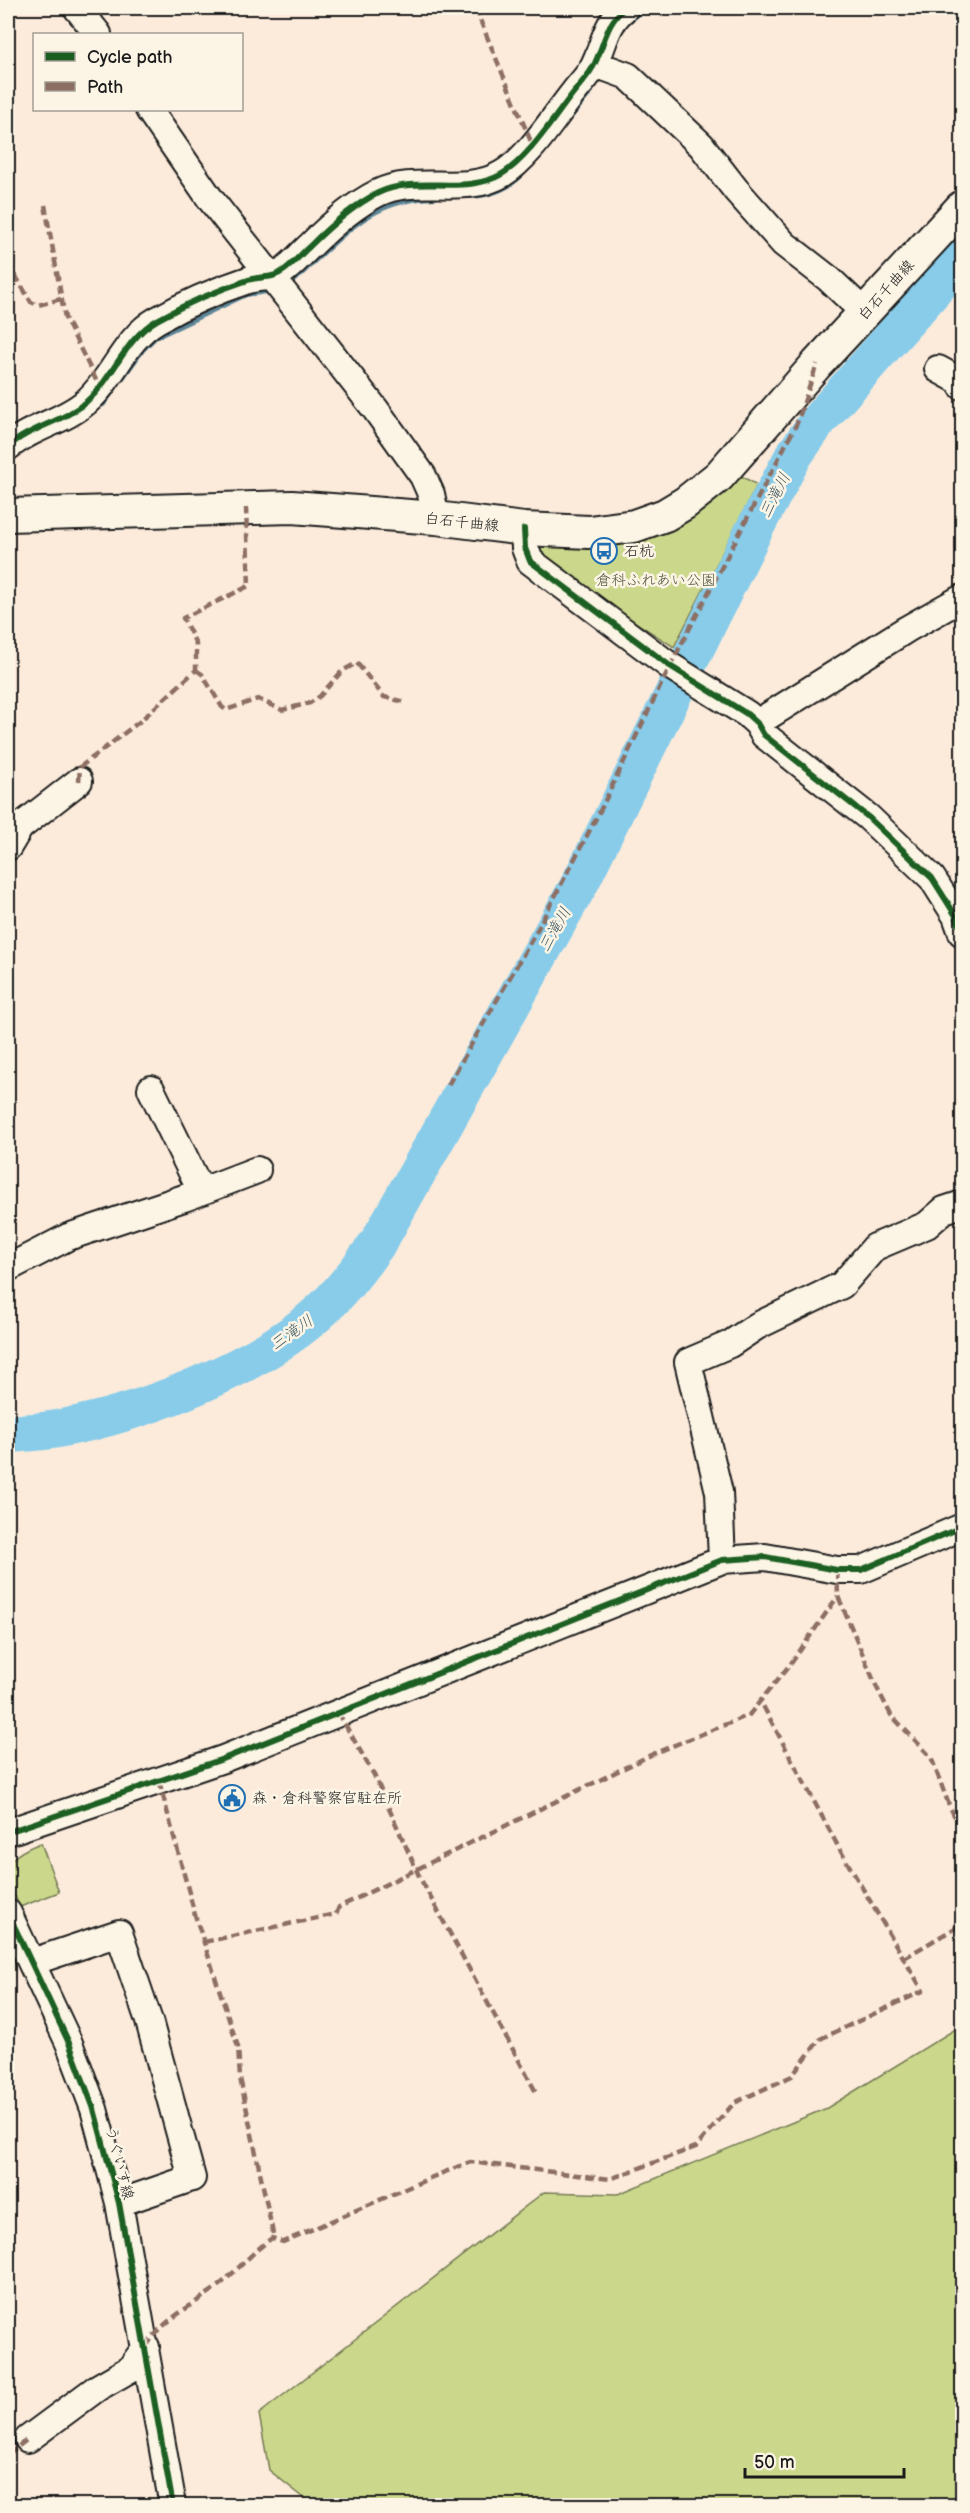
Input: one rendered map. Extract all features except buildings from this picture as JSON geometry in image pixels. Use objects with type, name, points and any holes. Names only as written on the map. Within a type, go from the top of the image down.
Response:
[{"type":"main road","name":"白石千曲線","points":[[8,515],[292,507],[436,518],[524,529],[589,532],[634,526],[664,515],[685,503],[719,476],[963,207]]},
{"type":"street","points":[[77,8],[97,33]]},
{"type":"street","points":[[277,284],[283,272],[352,209],[380,192],[405,187],[483,183],[503,174],[538,138],[595,64],[607,28],[625,8]]},
{"type":"street","points":[[595,64],[628,76],[701,145],[736,190],[784,244],[829,279],[865,313]]},
{"type":"street","points":[[150,111],[210,200],[376,410],[423,476],[431,494],[436,518]]},
{"type":"street","points":[[8,447],[17,439],[68,414],[86,402],[100,388],[134,339],[158,320],[222,289],[252,279],[277,284]]},
{"type":"street","points":[[938,369],[958,380],[963,386]]},
{"type":"street","points":[[524,529],[525,548],[530,561],[682,674],[757,723],[764,735],[868,817],[932,878],[956,916],[963,933]]},
{"type":"street","points":[[757,723],[907,629],[963,598]]},
{"type":"street","points":[[8,847],[20,827],[79,781]]},
{"type":"street","points":[[151,1089],[201,1191]]},
{"type":"street","points":[[8,1268],[68,1237],[257,1170]]},
{"type":"street","points":[[722,1560],[719,1492],[688,1362],[729,1344],[757,1326],[842,1285],[875,1247],[927,1224],[944,1210],[963,1204]]},
{"type":"street","points":[[8,1832],[223,1759],[722,1560],[765,1557],[837,1570],[861,1570],[963,1527]]},
{"type":"street","name":"うぐいす線","points":[[8,1912],[69,2043],[94,2109],[118,2203],[173,2505]]},
{"type":"street","points":[[32,1962],[119,1933],[148,2021],[192,2178],[118,2203]]},
{"type":"street","points":[[28,2439],[97,2388],[130,2369],[146,2347]]},
{"type":"green space","name":"倉科ふれあい公園","points":[[738,474],[757,485],[674,647],[605,603],[541,557],[535,544]]},
{"type":"green space","points":[[41,1843],[59,1892],[20,1907],[10,1884],[9,1867],[18,1854]]},
{"type":"green space","points":[[962,2025],[962,2505],[313,2505],[269,2470],[259,2414],[544,2192],[618,2194],[827,2108]]},
{"type":"waterway","points":[[629,21],[645,8]]},
{"type":"waterway","points":[[571,116],[591,91]]},
{"type":"waterway","points":[[470,196],[498,190],[511,184],[522,174]]},
{"type":"waterway","points":[[286,284],[299,276],[331,244],[370,214],[400,202],[435,197]]},
{"type":"waterway","name":"三滝川","points":[[8,1434],[51,1430],[90,1422],[162,1400],[199,1385],[268,1350],[298,1330],[324,1308],[353,1276],[379,1241],[580,883],[755,528],[794,455],[818,421],[962,258]]},
{"type":"waterway","points":[[122,378],[142,350],[155,337],[246,294],[274,290]]},
{"type":"waterway","points":[[103,404],[114,389]]},
{"type":"marked path","points":[[475,8],[532,144]]},
{"type":"marked path","points":[[45,205],[65,318],[100,388]]},
{"type":"marked path","points":[[8,263],[31,302],[38,305],[61,299]]},
{"type":"marked path","points":[[448,1085],[535,934],[602,807],[670,666],[797,423],[817,364]]},
{"type":"marked path","points":[[79,781],[80,767],[139,722],[196,670],[196,644],[183,618],[249,586],[246,508]]},
{"type":"marked path","points":[[196,670],[202,674],[226,710],[258,699],[282,710],[310,703],[320,696],[342,671],[357,663],[384,697],[405,702]]},
{"type":"marked path","points":[[837,1570],[838,1596],[877,1688],[891,1715],[931,1757],[949,1805],[962,1831]]},
{"type":"marked path","points":[[204,1942],[336,1914],[339,1907],[655,1753],[749,1715],[792,1662],[838,1596]]},
{"type":"marked path","points":[[146,2347],[162,2327],[223,2282],[272,2238],[283,2242],[470,2162],[610,2179],[696,2147],[734,2103],[792,2076],[820,2039],[923,1991],[840,1850],[761,1702]]},
{"type":"marked path","points":[[338,1712],[374,1775],[420,1878],[537,2094]]},
{"type":"marked path","points":[[159,1781],[195,1915],[238,2047],[240,2078],[274,2238]]},
{"type":"marked path","points":[[904,1958],[962,1924]]},
{"type":"marked path","points":[[8,2454],[28,2439]]},
{"type":"cycle path","points":[[8,447],[26,434],[67,415],[86,402],[104,382],[136,337],[157,320],[225,288],[248,280],[279,274],[333,224],[368,198],[408,185],[472,184],[488,180],[512,167],[541,136],[588,74],[610,26],[625,8]]},
{"type":"cycle path","points":[[524,529],[525,548],[530,561],[670,666],[747,714],[757,723],[764,735],[868,817],[932,878],[956,916],[962,933]]},
{"type":"cycle path","points":[[8,1832],[223,1759],[722,1560],[765,1557],[837,1570],[861,1570],[962,1527]]},
{"type":"cycle path","points":[[8,1913],[69,2043],[94,2109],[119,2203],[173,2506]]},
{"type":"place","name":"石杭","points":[[604,551]]},
{"type":"place","name":"森・倉科警察官駐在所","points":[[232,1798]]}]
